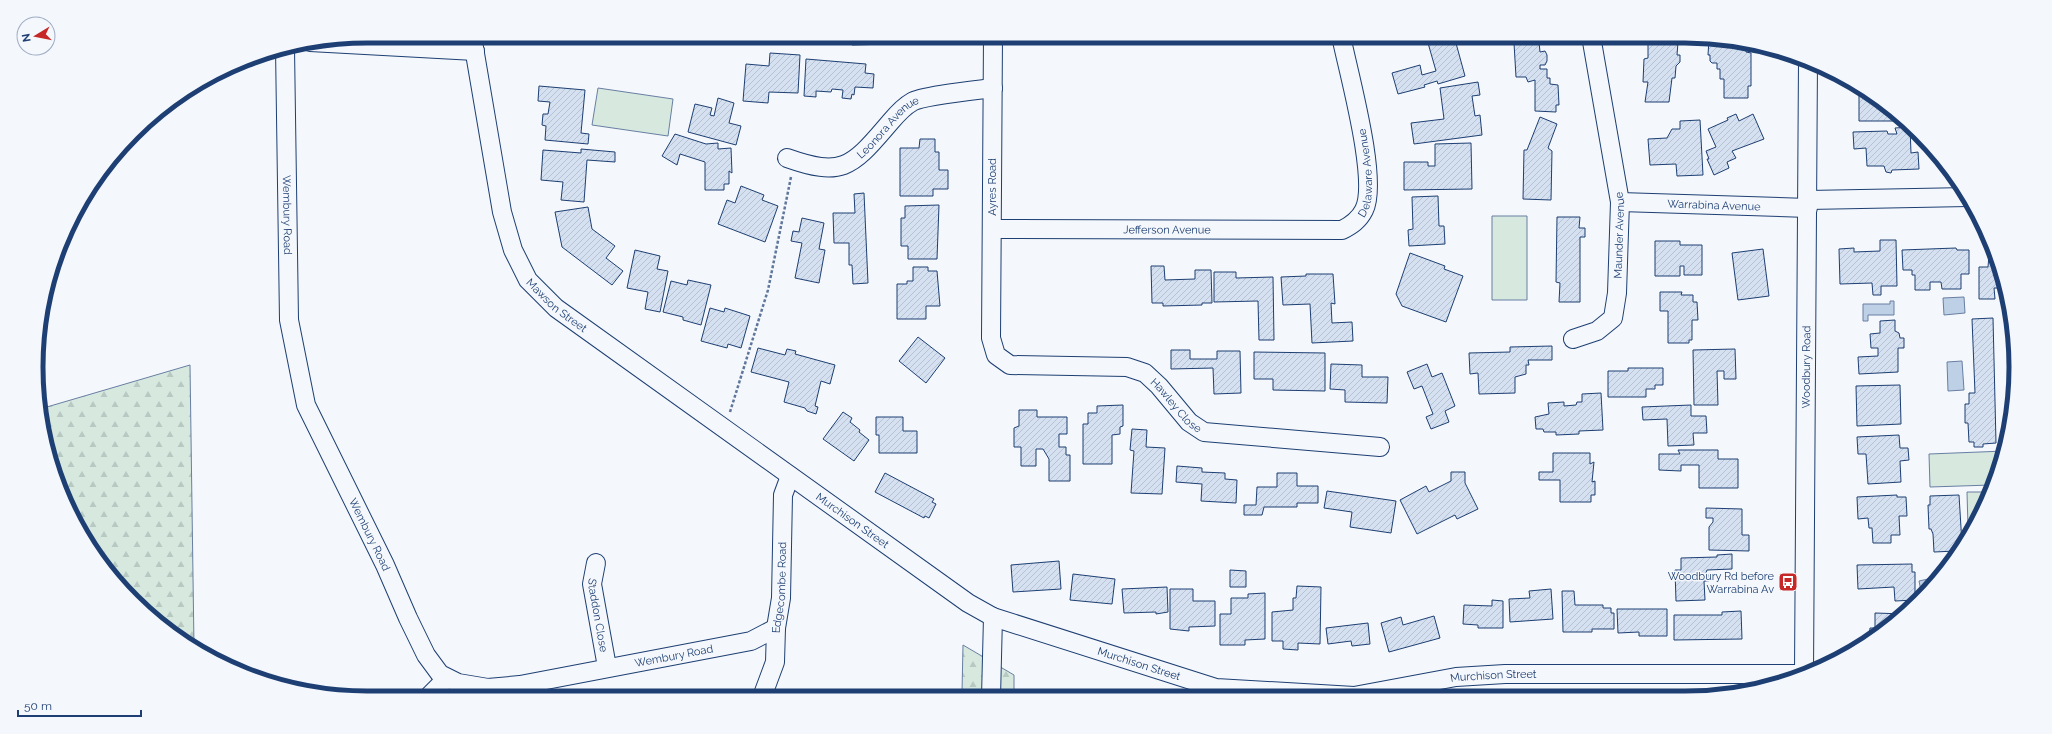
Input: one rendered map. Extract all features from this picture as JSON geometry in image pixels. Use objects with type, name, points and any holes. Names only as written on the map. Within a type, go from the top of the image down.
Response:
[{"type":"street","points":[[392,43],[473,44]]},
{"type":"street","name":"Ayres Road","points":[[992,338],[993,43]]},
{"type":"street","name":"Delaware Avenue","points":[[1342,43],[1365,145],[1368,190],[1365,209],[1356,222],[1342,230]]},
{"type":"street","name":"Maunder Avenue","points":[[1573,339],[1597,331],[1613,318],[1617,293],[1620,202],[1593,43]]},
{"type":"street","name":"Mawson Street","points":[[473,44],[502,212],[513,250],[528,280],[556,308],[790,476]]},
{"type":"street","name":"Wembury Road","points":[[286,53],[289,320],[306,406],[385,565],[426,655],[440,674],[458,683],[488,688],[520,685],[607,667],[751,641],[776,628]]},
{"type":"street","name":"Woodbury Road","points":[[1804,668],[1808,68]]},
{"type":"street","name":"Leonora Avenue","points":[[787,158],[812,167],[841,167],[858,158],[900,110],[913,101],[993,88]]},
{"type":"street","name":"Warrabina Avenue","points":[[1620,202],[1808,204],[1960,196]]},
{"type":"street","name":"Jefferson Avenue","points":[[992,229],[1342,230]]},
{"type":"street","name":"Hawley Close","points":[[992,338],[996,355],[1010,365],[1127,367],[1145,373],[1159,386],[1189,422],[1204,432],[1380,447]]},
{"type":"street","name":"Murchison Street","points":[[790,476],[968,603],[993,617],[1216,688],[1268,691]]},
{"type":"street","name":"Edgecombe Road","points":[[764,691],[775,662],[776,628],[781,598],[783,495],[790,476]]},
{"type":"street","name":"Staddon Close","points":[[596,563],[592,584],[607,667]]},
{"type":"street","points":[[991,691],[993,617]]},
{"type":"street","name":"Murchison Street","points":[[1381,691],[1456,677],[1505,674],[1789,674]]},
{"type":"street","points":[[434,691],[447,678]]},
{"type":"path","points":[[724,429],[768,290],[791,178],[787,158]]},
{"type":"green space","points":[[598,88],[673,99],[668,136],[592,125]]},
{"type":"green space","points":[[1492,216],[1527,216],[1527,300],[1492,300]]},
{"type":"green space","points":[[190,365],[194,641],[153,611],[123,581],[86,529],[76,510],[60,471],[49,430],[46,407]]},
{"type":"green space","points":[[1998,451],[1986,485],[1930,487],[1929,454]]},
{"type":"green space","points":[[1967,492],[1984,492],[1976,510],[1968,525]]},
{"type":"green space","points":[[963,645],[1014,675],[1014,691],[962,691]]},
{"type":"water","points":[[1964,297],[1965,313],[1944,315],[1943,298]]},
{"type":"water","points":[[1890,301],[1894,301],[1894,315],[1868,315],[1868,321],[1863,321],[1863,304],[1890,304]]},
{"type":"water","points":[[1962,361],[1964,390],[1948,391],[1947,362]]},
{"type":"water","points":[[1928,579],[1929,580],[1921,589],[1919,581]]},
{"type":"building","points":[[852,43],[888,43],[888,44],[852,45]]},
{"type":"building","points":[[1428,43],[1456,43],[1465,76],[1438,84],[1437,81],[1424,85],[1425,87],[1398,94],[1392,73],[1420,65],[1422,75],[1436,71]]},
{"type":"building","points":[[1514,43],[1539,43],[1540,52],[1545,51],[1547,55],[1545,65],[1540,65],[1540,69],[1547,69],[1547,78],[1550,78],[1550,84],[1558,85],[1559,105],[1556,105],[1556,112],[1535,111],[1535,80],[1528,82],[1526,77],[1516,77]]},
{"type":"building","points":[[1648,43],[1678,43],[1677,55],[1680,55],[1680,62],[1676,66],[1675,78],[1672,78],[1669,102],[1645,102],[1648,82],[1643,82],[1644,59],[1648,58]]},
{"type":"building","points":[[1709,44],[1746,49],[1746,52],[1751,53],[1751,86],[1748,86],[1748,98],[1724,98],[1724,79],[1720,79],[1720,69],[1717,69],[1717,63],[1712,63],[1710,61],[1710,55],[1708,55]]},
{"type":"building","points":[[770,53],[800,55],[798,93],[769,92],[768,103],[743,101],[746,64],[769,66]]},
{"type":"building","points":[[806,59],[866,64],[865,73],[874,74],[873,88],[855,87],[854,95],[852,94],[851,99],[842,98],[843,90],[832,89],[831,92],[816,91],[816,97],[804,96]]},
{"type":"building","points":[[1478,82],[1480,95],[1472,96],[1475,116],[1480,115],[1482,135],[1414,144],[1411,123],[1444,119],[1440,88]]},
{"type":"building","points":[[539,86],[585,90],[581,133],[589,134],[588,144],[545,140],[546,126],[542,125],[543,114],[548,114],[550,102],[538,101]]},
{"type":"building","points":[[1859,94],[1896,121],[1859,121]]},
{"type":"building","points":[[718,98],[734,103],[729,123],[741,126],[736,145],[688,132],[695,104],[712,108],[710,115],[714,116]]},
{"type":"building","points":[[1736,114],[1739,121],[1753,114],[1764,139],[1732,151],[1736,158],[1727,162],[1729,168],[1714,175],[1707,159],[1709,159],[1706,151],[1716,147],[1708,129],[1728,120],[1727,118]]},
{"type":"building","points":[[1540,117],[1557,124],[1548,148],[1552,151],[1551,200],[1523,199],[1524,150],[1527,150]]},
{"type":"building","points":[[1700,120],[1703,175],[1677,176],[1676,164],[1650,165],[1648,139],[1667,138],[1672,129],[1680,129],[1680,121]]},
{"type":"building","points":[[1903,127],[1910,134],[1911,153],[1918,152],[1919,169],[1892,170],[1891,173],[1886,172],[1884,166],[1867,166],[1866,148],[1854,149],[1853,132],[1887,131],[1888,134],[1897,134],[1895,128]]},
{"type":"building","points":[[675,134],[706,144],[718,143],[718,149],[731,148],[732,173],[729,171],[729,184],[724,184],[724,190],[705,190],[705,162],[680,154],[677,165],[662,156]]},
{"type":"building","points":[[920,139],[935,139],[935,152],[939,152],[939,170],[948,170],[948,189],[933,189],[933,196],[900,196],[900,148],[919,148]]},
{"type":"building","points":[[1471,143],[1472,189],[1404,190],[1404,162],[1428,162],[1428,166],[1435,166],[1435,144]]},
{"type":"building","points":[[581,149],[615,152],[615,162],[587,160],[584,202],[561,200],[563,182],[541,180],[543,150],[581,153]]},
{"type":"building","points":[[741,186],[764,195],[762,200],[778,206],[765,242],[718,224],[727,200],[735,203]]},
{"type":"building","points":[[864,193],[868,283],[853,284],[852,265],[849,265],[849,243],[834,243],[833,213],[855,213],[854,194]]},
{"type":"building","points":[[1438,196],[1439,226],[1444,226],[1445,244],[1409,246],[1408,230],[1413,229],[1412,197]]},
{"type":"building","points":[[939,205],[937,259],[908,259],[908,246],[901,246],[901,218],[905,218],[905,206]]},
{"type":"building","points":[[588,207],[592,229],[615,246],[606,258],[623,271],[612,285],[562,247],[555,212]]},
{"type":"building","points":[[1557,217],[1580,217],[1579,228],[1585,228],[1585,237],[1580,237],[1580,302],[1559,302],[1560,283],[1556,282]]},
{"type":"building","points":[[802,218],[824,223],[819,249],[825,250],[819,283],[795,278],[802,243],[791,241],[793,231],[799,232]]},
{"type":"building","points":[[1880,240],[1896,240],[1897,286],[1881,286],[1881,295],[1873,295],[1872,283],[1840,284],[1839,249],[1854,248],[1854,252],[1880,251]]},
{"type":"building","points":[[1655,241],[1680,241],[1680,245],[1702,245],[1702,275],[1684,275],[1684,266],[1680,266],[1680,276],[1655,276]]},
{"type":"building","points":[[1956,248],[1957,250],[1969,250],[1969,274],[1961,274],[1961,289],[1942,289],[1941,282],[1930,282],[1930,290],[1915,290],[1915,275],[1912,275],[1912,270],[1903,270],[1902,250]]},
{"type":"building","points":[[1763,249],[1769,296],[1738,300],[1732,253]]},
{"type":"building","points":[[635,250],[660,256],[657,269],[668,271],[660,312],[645,309],[648,292],[627,288]]},
{"type":"building","points":[[1410,253],[1445,266],[1444,269],[1463,276],[1446,322],[1402,306],[1396,294]]},
{"type":"building","points":[[1989,255],[1999,288],[1994,288],[1995,299],[1979,299],[1979,267],[1988,267]]},
{"type":"building","points":[[1151,266],[1164,266],[1165,280],[1195,279],[1195,270],[1211,270],[1212,303],[1202,303],[1202,305],[1163,306],[1163,303],[1152,303]]},
{"type":"building","points":[[913,267],[928,267],[928,271],[937,271],[940,306],[926,306],[926,319],[897,319],[897,284],[907,284],[907,281],[913,281]]},
{"type":"building","points":[[1214,272],[1236,272],[1236,278],[1273,277],[1274,340],[1259,340],[1258,301],[1214,302]]},
{"type":"building","points":[[1306,274],[1333,274],[1335,304],[1331,303],[1332,323],[1352,322],[1353,341],[1312,343],[1310,304],[1283,305],[1281,277],[1306,276]]},
{"type":"building","points":[[688,280],[711,285],[701,325],[683,320],[683,317],[663,312],[671,281],[687,285]]},
{"type":"building","points":[[1660,292],[1682,292],[1681,295],[1693,295],[1693,302],[1697,302],[1698,320],[1692,320],[1692,340],[1689,340],[1689,343],[1668,343],[1668,311],[1660,311]]},
{"type":"building","points":[[710,308],[724,312],[725,308],[750,316],[741,348],[728,344],[727,348],[701,341]]},
{"type":"building","points":[[1993,318],[1996,443],[1983,444],[1983,447],[1974,447],[1974,442],[1969,442],[1968,423],[1965,423],[1965,404],[1969,404],[1969,393],[1975,393],[1972,319]]},
{"type":"building","points":[[1895,320],[1895,331],[1899,333],[1900,338],[1904,338],[1904,348],[1898,348],[1898,372],[1859,374],[1858,357],[1878,356],[1878,348],[1871,348],[1870,334],[1880,333],[1880,321]]},
{"type":"building","points":[[918,337],[945,358],[926,383],[899,361]]},
{"type":"building","points":[[1552,346],[1552,360],[1528,360],[1529,365],[1526,365],[1526,374],[1515,377],[1515,393],[1479,394],[1478,373],[1470,374],[1469,353],[1510,352],[1510,347]]},
{"type":"building","points":[[758,348],[785,355],[787,349],[796,351],[795,354],[835,365],[830,384],[821,381],[815,406],[818,407],[816,414],[807,411],[805,408],[784,402],[789,382],[751,372]]},
{"type":"building","points":[[1735,349],[1736,379],[1724,379],[1724,371],[1717,371],[1718,405],[1694,405],[1693,350]]},
{"type":"building","points":[[1171,350],[1190,350],[1190,359],[1217,359],[1217,351],[1240,351],[1241,393],[1214,394],[1213,368],[1171,369]]},
{"type":"building","points":[[1254,352],[1325,353],[1325,391],[1273,390],[1273,379],[1254,379]]},
{"type":"building","points":[[1331,364],[1362,365],[1362,377],[1388,377],[1387,403],[1345,402],[1345,390],[1330,389]]},
{"type":"building","points":[[1427,364],[1432,377],[1442,373],[1455,406],[1445,411],[1449,422],[1431,429],[1426,417],[1433,414],[1422,386],[1414,389],[1407,372]]},
{"type":"building","points":[[1628,368],[1663,368],[1663,385],[1655,385],[1655,389],[1646,389],[1646,397],[1608,397],[1608,371],[1628,371]]},
{"type":"building","points":[[1900,385],[1901,424],[1857,426],[1856,386]]},
{"type":"building","points":[[1601,393],[1603,430],[1579,431],[1579,434],[1556,435],[1556,432],[1544,432],[1543,429],[1536,429],[1535,417],[1549,414],[1548,403],[1564,402],[1564,406],[1576,405],[1577,402],[1582,402],[1582,394]]},
{"type":"building","points":[[1123,405],[1123,426],[1120,427],[1120,434],[1112,435],[1112,464],[1083,464],[1083,424],[1088,424],[1088,413],[1097,413],[1097,406]]},
{"type":"building","points":[[1691,405],[1691,416],[1706,416],[1707,433],[1693,433],[1694,445],[1668,446],[1667,419],[1643,420],[1642,407]]},
{"type":"building","points":[[1019,410],[1037,410],[1037,417],[1067,417],[1067,434],[1059,434],[1059,447],[1066,447],[1066,455],[1070,455],[1070,481],[1049,481],[1049,459],[1043,449],[1036,449],[1036,466],[1021,466],[1021,447],[1014,447],[1014,428],[1019,426]]},
{"type":"building","points":[[843,412],[852,418],[850,422],[869,440],[854,461],[823,439]]},
{"type":"building","points":[[876,417],[903,417],[903,431],[917,431],[917,453],[879,453],[879,435],[876,435]]},
{"type":"building","points":[[1132,429],[1147,430],[1146,447],[1165,448],[1162,494],[1131,493],[1134,451],[1130,450]]},
{"type":"building","points":[[1899,435],[1900,448],[1908,448],[1909,460],[1900,461],[1901,482],[1868,484],[1866,454],[1858,454],[1857,437]]},
{"type":"building","points":[[1678,450],[1718,450],[1718,459],[1738,459],[1738,488],[1699,488],[1699,465],[1681,465],[1681,471],[1659,470],[1659,454],[1680,454]]},
{"type":"building","points":[[1553,453],[1590,453],[1590,464],[1594,462],[1592,482],[1595,481],[1595,495],[1591,495],[1591,502],[1560,502],[1560,480],[1539,480],[1539,472],[1553,472]]},
{"type":"building","points":[[1177,466],[1202,468],[1202,472],[1225,473],[1225,479],[1237,480],[1236,503],[1201,501],[1202,484],[1176,482]]},
{"type":"building","points":[[1451,472],[1465,472],[1465,483],[1478,509],[1457,519],[1455,515],[1417,534],[1400,500],[1426,486],[1429,492],[1451,481]]},
{"type":"building","points":[[885,473],[934,499],[932,502],[936,504],[929,518],[925,516],[924,518],[875,492]]},
{"type":"building","points":[[1277,473],[1297,473],[1297,486],[1318,486],[1318,503],[1297,503],[1297,507],[1264,507],[1262,515],[1244,515],[1244,505],[1256,505],[1257,487],[1277,487]]},
{"type":"building","points":[[1327,491],[1396,501],[1391,533],[1350,527],[1352,512],[1324,508]]},
{"type":"building","points":[[1897,495],[1897,497],[1906,497],[1907,516],[1899,516],[1900,535],[1891,535],[1891,543],[1873,543],[1872,528],[1869,528],[1868,518],[1858,519],[1857,497]]},
{"type":"building","points":[[1959,495],[1961,536],[1951,551],[1934,552],[1933,534],[1931,529],[1929,529],[1928,505],[1930,505],[1930,496]]},
{"type":"building","points":[[1706,508],[1742,509],[1742,535],[1749,535],[1749,551],[1709,550],[1709,527],[1713,522],[1713,518],[1706,518]]},
{"type":"building","points":[[1732,554],[1732,569],[1707,570],[1705,575],[1709,575],[1709,581],[1704,581],[1705,600],[1676,601],[1675,570],[1681,570],[1681,558],[1717,557],[1717,555]]},
{"type":"building","points":[[1059,561],[1061,589],[1013,592],[1011,565]]},
{"type":"building","points":[[1912,564],[1912,572],[1915,572],[1915,595],[1910,600],[1895,601],[1894,587],[1858,589],[1857,565]]},
{"type":"building","points":[[1230,570],[1246,571],[1246,587],[1230,587]]},
{"type":"building","points":[[1073,574],[1115,579],[1112,604],[1070,600]]},
{"type":"building","points":[[1297,586],[1321,587],[1320,644],[1298,643],[1298,650],[1283,649],[1283,641],[1272,641],[1272,612],[1293,610],[1293,598],[1296,598]]},
{"type":"building","points":[[1167,587],[1168,612],[1156,614],[1156,612],[1124,613],[1122,589]]},
{"type":"building","points":[[1170,589],[1193,589],[1193,601],[1215,601],[1215,626],[1189,627],[1189,631],[1170,629]]},
{"type":"building","points":[[1551,589],[1553,619],[1510,622],[1509,599],[1530,598],[1529,591]]},
{"type":"building","points":[[1562,591],[1574,591],[1575,605],[1603,605],[1603,608],[1611,608],[1611,613],[1614,613],[1614,629],[1592,629],[1592,632],[1563,632]]},
{"type":"building","points":[[1265,593],[1265,639],[1245,640],[1245,645],[1220,645],[1220,614],[1231,614],[1231,598],[1248,598],[1248,594]]},
{"type":"building","points":[[1492,600],[1503,601],[1503,628],[1478,628],[1478,625],[1463,624],[1464,605],[1492,606]]},
{"type":"building","points":[[1617,609],[1667,609],[1667,636],[1639,636],[1639,632],[1618,633]]},
{"type":"building","points":[[1741,611],[1742,639],[1674,640],[1674,615],[1722,615],[1722,612]]},
{"type":"building","points":[[1875,613],[1895,614],[1870,633],[1870,628],[1875,628]]},
{"type":"building","points":[[1434,616],[1440,638],[1389,652],[1381,623],[1401,617],[1403,625]]},
{"type":"building","points":[[1368,623],[1370,644],[1352,646],[1351,641],[1328,644],[1326,628]]},
{"type":"place","name":"Woodbury Rd before Warrabina Av","points":[[1788,582]]}]
